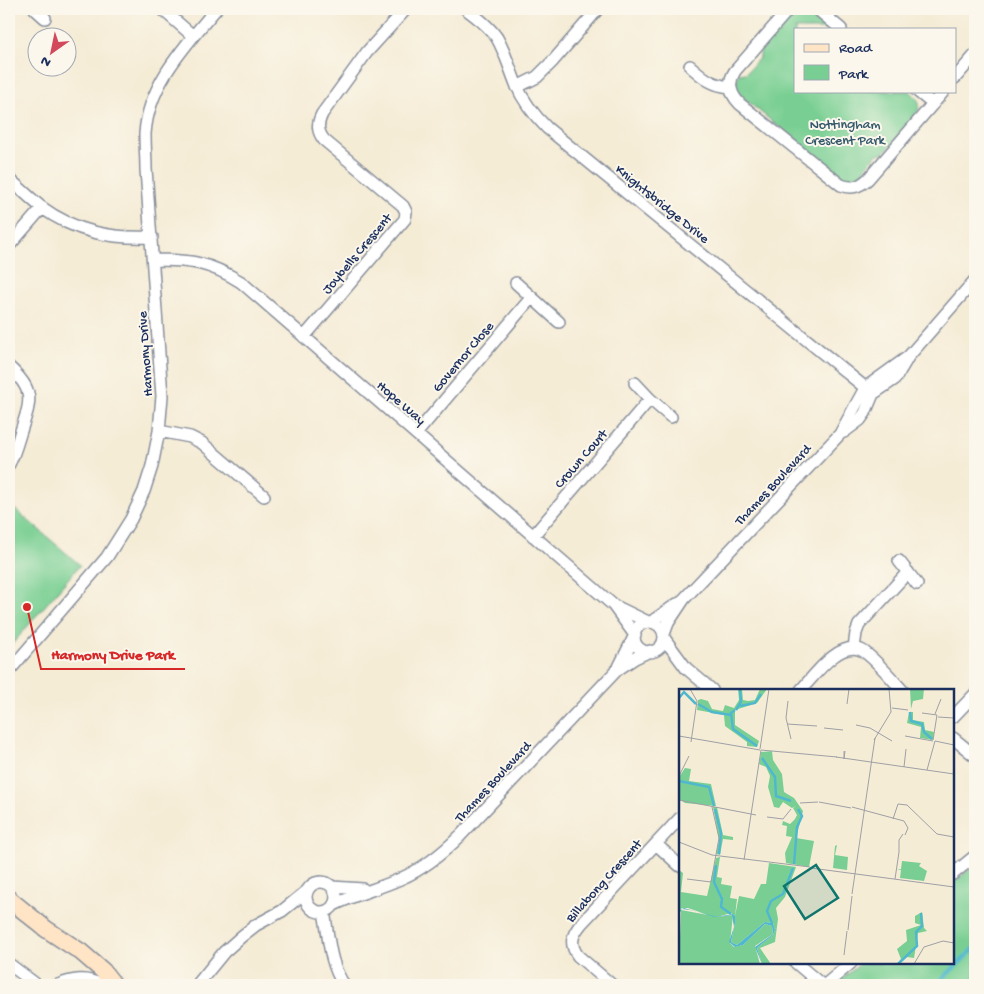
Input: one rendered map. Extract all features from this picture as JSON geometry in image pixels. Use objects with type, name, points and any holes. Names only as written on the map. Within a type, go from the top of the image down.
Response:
[{"type":"street","points":[[35,9],[45,18]]},
{"type":"street","points":[[162,9],[194,36]]},
{"type":"street","name":"Harmony Drive","points":[[9,670],[98,568],[124,531],[139,504],[148,480],[157,449],[162,396],[145,133],[150,110],[168,68],[216,9]]},
{"type":"street","name":"Joybells Crescent","points":[[304,337],[405,219],[406,212],[403,206],[324,140],[318,128],[318,121],[367,52],[406,9]]},
{"type":"street","name":"Knightsbridge Drive","points":[[466,9],[490,29],[496,37],[517,87],[535,116],[547,128],[869,391]]},
{"type":"street","points":[[517,87],[536,77],[598,9]]},
{"type":"street","points":[[789,9],[735,70],[730,81],[730,87],[735,99],[740,104],[841,185],[851,188],[862,185],[943,92]]},
{"type":"street","points":[[817,9],[841,28]]},
{"type":"street","points":[[956,77],[975,55]]},
{"type":"street","points":[[690,66],[710,82],[730,87]]},
{"type":"street","points":[[918,92],[933,104]]},
{"type":"street","points":[[9,179],[42,208],[74,226],[104,235],[131,238],[152,237]]},
{"type":"street","points":[[9,246],[42,208]]},
{"type":"street","name":"Hope Way","points":[[153,260],[197,262],[226,273],[250,289],[614,605],[649,622]]},
{"type":"street","points":[[869,391],[895,379],[908,357],[975,280]]},
{"type":"street","points":[[516,283],[559,322]]},
{"type":"street","name":"Governor Close","points":[[416,434],[531,298]]},
{"type":"street","points":[[9,367],[24,383],[29,399],[9,464]]},
{"type":"street","points":[[635,383],[671,417]]},
{"type":"street","name":"Thames Boulevard","points":[[664,636],[668,623],[684,599],[840,434],[860,420],[865,413],[869,391]]},
{"type":"street","name":"Crown Court","points":[[533,536],[650,399]]},
{"type":"street","points":[[159,431],[190,437],[202,443],[264,496]]},
{"type":"street","points":[[899,561],[917,584]]},
{"type":"street","points":[[854,648],[854,639],[859,625],[908,572]]},
{"type":"street","name":"Thames Boulevard","points":[[649,622],[684,599]]},
{"type":"street","name":"Hope Way","points":[[614,605],[635,636]]},
{"type":"street","points":[[686,668],[664,636],[661,627],[649,622],[639,626],[635,636],[639,647],[652,651],[686,668],[711,689]]},
{"type":"street","name":"Thames Boulevard","points":[[617,670],[635,636]]},
{"type":"street","points":[[652,651],[661,646],[664,636]]},
{"type":"street","points":[[802,689],[838,652],[846,648],[864,651],[901,689]]},
{"type":"street","name":"Thames Boulevard","points":[[282,911],[299,908],[324,909],[410,875],[440,855],[467,829],[617,670],[635,658],[652,651]]},
{"type":"street","points":[[954,716],[975,694]]},
{"type":"street","points":[[954,739],[975,756]]},
{"type":"street","name":"Billabong Crescent","points":[[612,985],[578,956],[573,947],[573,937],[581,924],[679,819]]},
{"type":"street","points":[[656,844],[679,865]]},
{"type":"street","points":[[954,873],[975,856]]},
{"type":"street","points":[[320,882],[332,887],[336,896],[324,909],[307,901],[308,890],[320,882]]},
{"type":"street","name":"Thames Boulevard","points":[[332,887],[372,889]]},
{"type":"street","name":"Thames Boulevard","points":[[196,984],[224,952],[242,936],[262,921],[282,911],[308,890]]},
{"type":"street","points":[[9,899],[46,929],[81,952],[102,970],[114,985]]},
{"type":"street","points":[[324,909],[332,960],[335,970],[344,985]]},
{"type":"street","points":[[46,929],[101,985]]},
{"type":"street","points":[[9,964],[37,985]]},
{"type":"street","points":[[797,964],[823,985],[850,964]]},
{"type":"street","points":[[58,985],[80,979],[94,981],[101,985]]},
{"type":"green space","name":"Nottingham Crescent Park","points":[[798,9],[810,11],[832,28],[794,28],[794,92],[911,92],[919,104],[916,116],[905,130],[884,153],[877,154],[864,170],[864,176],[853,182],[844,180],[837,175],[741,96],[736,88],[739,74],[746,73],[760,57],[760,50],[793,12]]},
{"type":"green space","points":[[9,504],[80,565],[9,648]]},
{"type":"green space","points":[[975,865],[975,985],[835,985],[860,964],[954,964],[954,882]]},
{"type":"waterway","points":[[936,985],[975,948]]},
{"type":"place","name":"Harmony Drive Park","points":[[27,607]]}]
